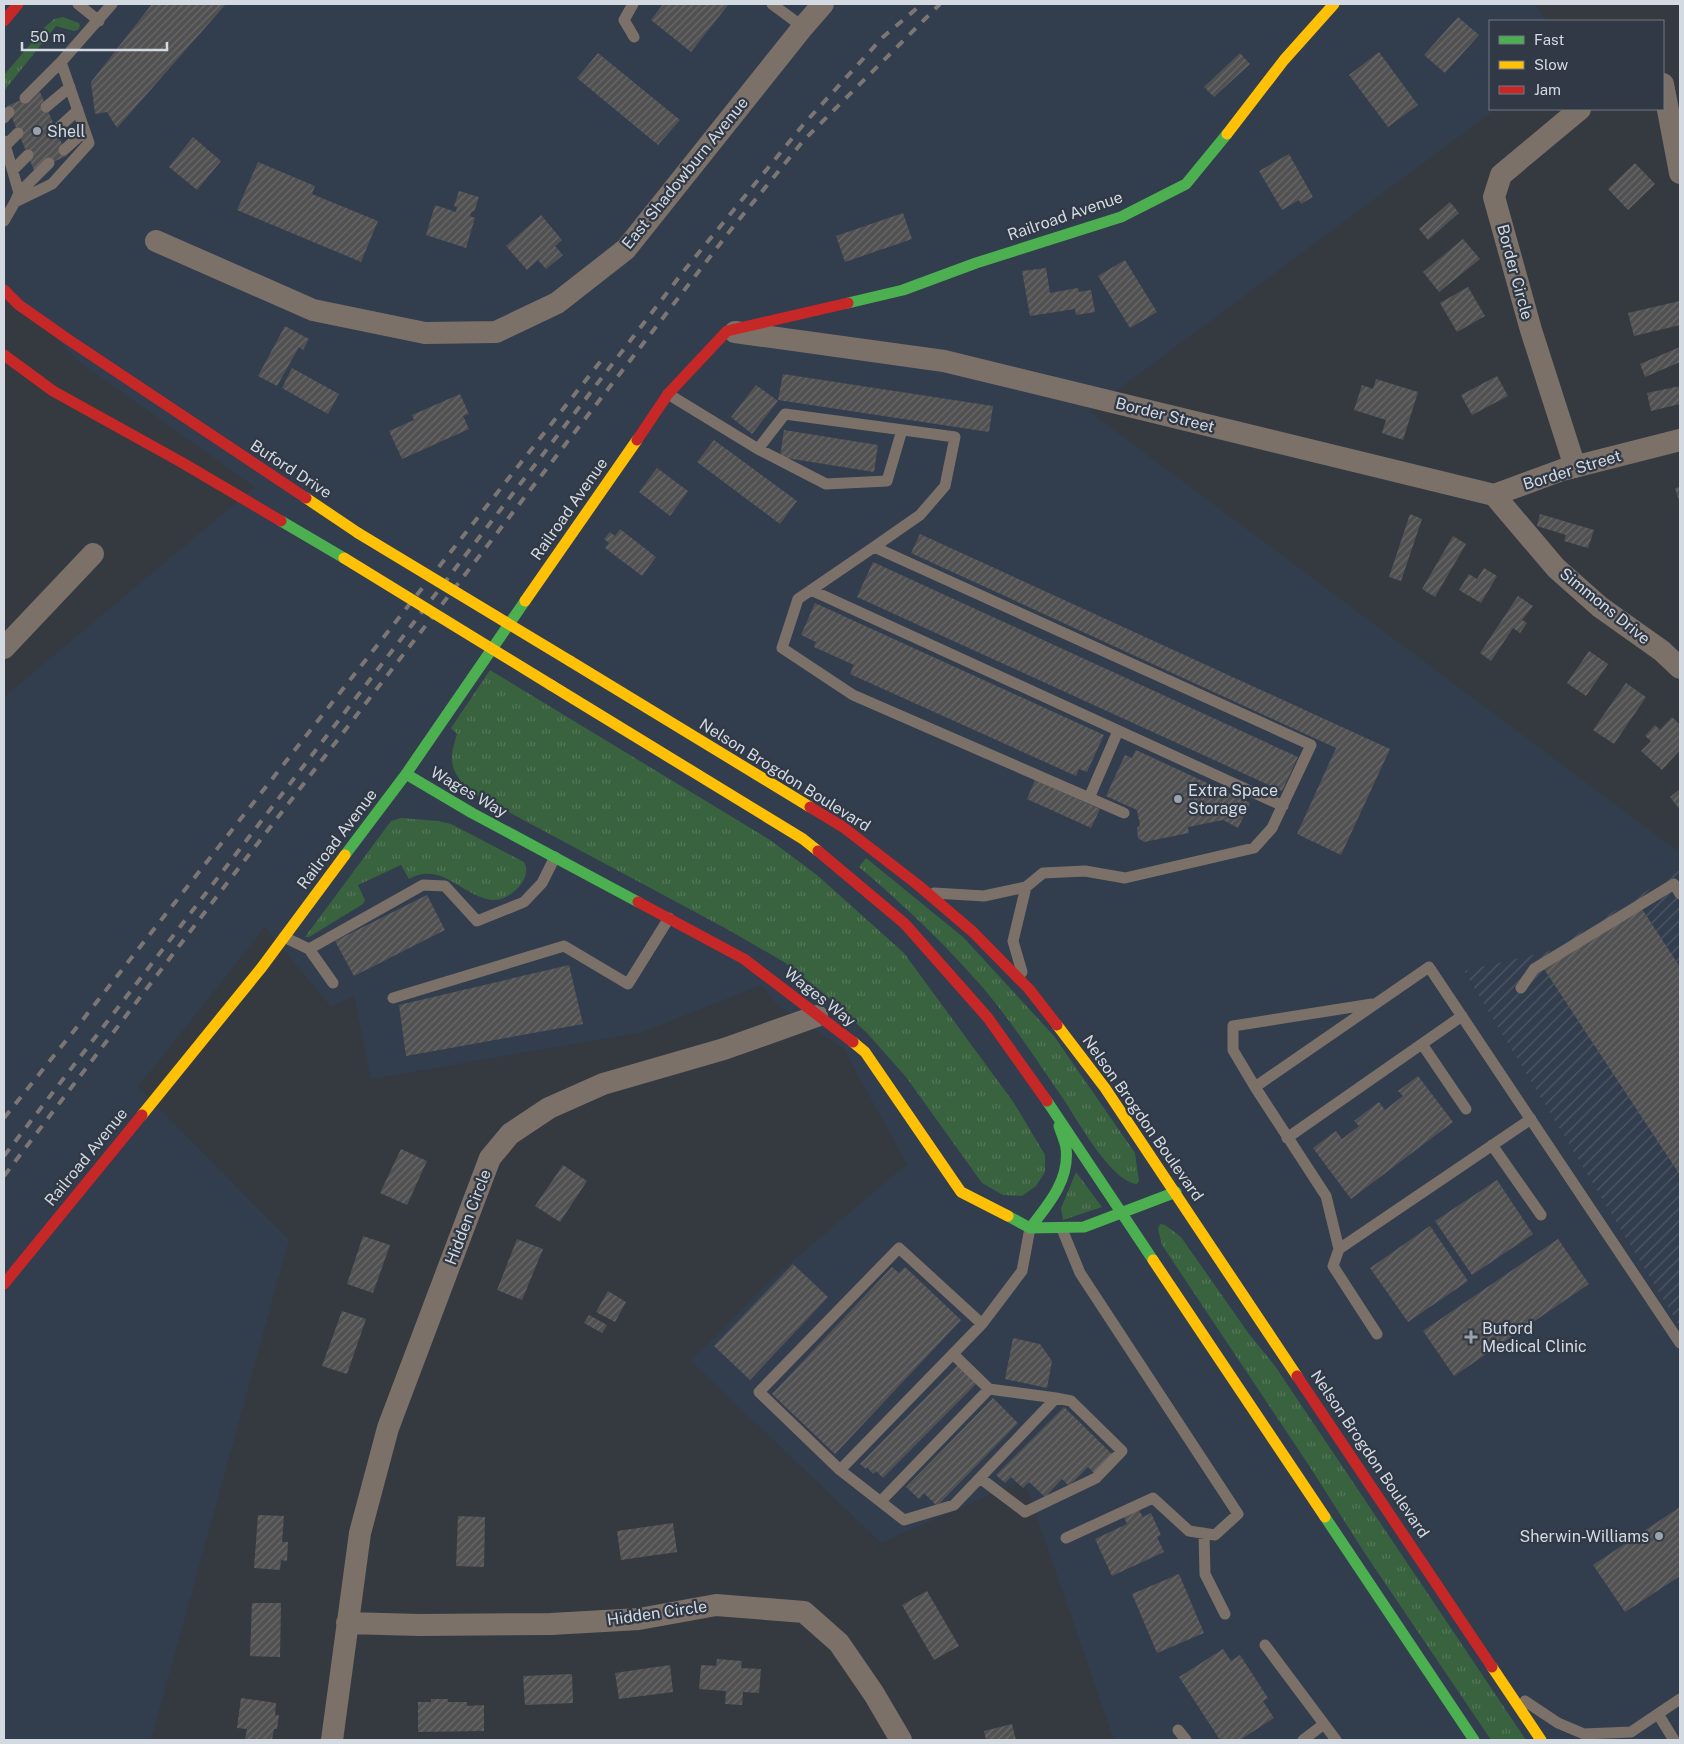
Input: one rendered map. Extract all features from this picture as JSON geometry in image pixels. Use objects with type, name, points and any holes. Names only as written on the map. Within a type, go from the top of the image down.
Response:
[{"type":"main road","points":[[4,21],[18,4]]},
{"type":"main road","name":"Railroad Avenue","points":[[727,331],[903,290],[976,263],[1121,217],[1186,184],[1238,121],[1284,60],[1334,4]]},
{"type":"main road","name":"Buford Drive","points":[[4,290],[19,305],[69,340],[358,533],[570,661]]},
{"type":"main road","points":[[668,394],[727,331]]},
{"type":"main road","points":[[4,355],[53,391],[181,462],[344,558],[803,839],[904,924],[988,1018],[1055,1112],[1474,1740]]},
{"type":"main road","name":"Railroad Avenue","points":[[4,1284],[243,990],[406,774],[668,394]]},
{"type":"main road","name":"Nelson Brogdon Boulevard","points":[[570,661],[843,827],[973,932],[1024,984],[1105,1088],[1541,1740]]},
{"type":"main road","name":"Wages Way","points":[[406,774],[472,813],[744,959],[865,1052],[962,1192],[1030,1228],[1084,1226],[1176,1192]]},
{"type":"main road","points":[[1030,1228],[1059,1189],[1066,1168],[1066,1147],[1055,1112]]},
{"type":"street","name":"East Shadowburn Avenue","points":[[156,241],[312,310],[425,333],[496,332],[557,303],[626,249],[823,4]]},
{"type":"street","points":[[1664,89],[1680,173]]},
{"type":"street","name":"Border Circle","points":[[1575,467],[1531,330],[1494,197],[1501,175],[1579,110]]},
{"type":"street","name":"Border Street","points":[[727,331],[944,361],[1494,495],[1562,470],[1680,440]]},
{"type":"street","name":"Simmons Drive","points":[[1494,495],[1556,568],[1600,607],[1662,651],[1680,668]]},
{"type":"street","points":[[4,648],[93,554]]},
{"type":"street","name":"Hidden Circle","points":[[332,1740],[360,1533],[388,1428],[490,1158],[510,1134],[549,1108],[603,1084],[724,1049],[817,1016]]},
{"type":"street","name":"Hidden Circle","points":[[348,1623],[402,1625],[551,1624],[639,1619],[716,1605],[804,1612],[839,1643],[874,1694],[901,1740]]},
{"type":"lane","points":[[78,4],[99,20]]},
{"type":"lane","points":[[25,98],[61,62],[112,4]]},
{"type":"lane","points":[[633,4],[624,20],[634,38]]},
{"type":"lane","points":[[772,4],[803,27]]},
{"type":"lane","points":[[17,198],[52,184],[89,143],[61,62]]},
{"type":"lane","points":[[46,107],[70,87]]},
{"type":"lane","points":[[56,130],[78,110]]},
{"type":"lane","points":[[64,150],[84,131]]},
{"type":"lane","points":[[17,198],[12,170],[4,144],[18,133]]},
{"type":"lane","points":[[12,170],[28,155]]},
{"type":"lane","points":[[4,221],[17,198],[48,163]]},
{"type":"lane","points":[[668,394],[758,449],[826,484],[887,482],[902,430]]},
{"type":"lane","points":[[758,449],[785,414],[955,437],[945,486],[920,515],[798,599],[782,648],[853,695],[1124,813]]},
{"type":"lane","points":[[874,547],[1311,745],[1272,828],[1254,848],[1125,878],[1085,871],[1043,874],[1026,887],[984,896],[927,893]]},
{"type":"lane","points":[[811,590],[1282,806]]},
{"type":"lane","points":[[1089,798],[1118,731]]},
{"type":"lane","points":[[309,949],[423,885],[445,886],[477,921],[524,902],[542,883],[555,857]]},
{"type":"lane","points":[[1024,984],[1013,941],[1026,887]]},
{"type":"lane","points":[[1521,988],[1534,969],[1677,889]]},
{"type":"lane","points":[[393,998],[564,946],[628,984],[669,918]]},
{"type":"lane","points":[[284,937],[309,949],[332,983]]},
{"type":"lane","points":[[1254,1087],[1429,967],[1680,1343]]},
{"type":"lane","points":[[1376,1003],[1233,1026],[1233,1050],[1254,1087],[1326,1196],[1339,1249],[1333,1266],[1377,1334]]},
{"type":"lane","points":[[1287,1138],[1462,1016]]},
{"type":"lane","points":[[1422,1044],[1466,1109]]},
{"type":"lane","points":[[1339,1249],[1531,1119]]},
{"type":"lane","points":[[1492,1145],[1541,1215]]},
{"type":"lane","points":[[1062,1227],[1080,1272],[1238,1514],[1215,1535],[1189,1531],[1153,1498],[1066,1538]]},
{"type":"lane","points":[[840,1470],[982,1324],[1022,1271],[1030,1228]]},
{"type":"lane","points":[[982,1324],[899,1248],[759,1392],[840,1470],[904,1520],[954,1505],[1056,1398]]},
{"type":"lane","points":[[953,1354],[989,1389],[1071,1401],[1122,1451],[1096,1478],[1025,1512],[980,1478]]},
{"type":"lane","points":[[881,1501],[989,1389]]},
{"type":"lane","points":[[1204,1533],[1205,1574],[1225,1614]]},
{"type":"lane","points":[[1265,1645],[1336,1740]]},
{"type":"lane","points":[[1506,1687],[1558,1723],[1584,1734],[1629,1736],[1680,1700]]},
{"type":"lane","points":[[1658,1714],[1674,1740]]},
{"type":"lane","points":[[1303,1740],[1324,1724]]},
{"type":"lane","points":[[1178,1730],[1186,1740]]},
{"type":"shaded area","points":[[4,4],[1535,4],[1546,20],[1489,20],[1489,110],[1495,110],[1089,411],[1680,853],[1680,870],[1550,951],[1464,971],[1680,1327],[1680,1740],[1114,1740],[1024,1480],[881,1543],[691,1361],[776,1275],[907,1164],[843,1048],[776,1004],[762,985],[643,1032],[371,1079],[354,996],[331,1007],[265,927],[138,1087],[289,1240],[151,1740],[4,1740],[4,697],[255,487],[78,361],[4,284]]},
{"type":"shaded area","points":[[1680,870],[1680,1327],[1464,971],[1550,951]]},
{"type":"green space","points":[[63,17],[79,23],[78,30],[74,31],[56,26],[4,91],[4,75],[46,26],[54,19]]},
{"type":"green space","points":[[490,670],[770,840],[817,875],[904,953],[1014,1103],[1045,1155],[1045,1172],[1036,1186],[1022,1196],[1003,1195],[982,1183],[906,1077],[867,1033],[823,993],[784,962],[725,928],[471,792],[459,778],[453,766],[452,752],[457,734],[451,728]]},
{"type":"green space","points":[[401,818],[451,824],[524,862],[526,869],[522,882],[512,893],[498,900],[491,900],[480,897],[441,876],[431,874],[420,875],[409,879],[401,865],[358,885],[365,900],[363,904],[309,937],[305,937],[391,821]]},
{"type":"green space","points":[[866,858],[963,937],[1054,1036],[1135,1153],[1139,1181],[1137,1184],[1127,1181],[1107,1163],[1026,1045],[984,989],[924,926],[859,867]]},
{"type":"green space","points":[[1076,1172],[1102,1207],[1063,1220],[1061,1208]]},
{"type":"green space","points":[[1160,1224],[1165,1225],[1181,1237],[1249,1334],[1275,1366],[1526,1740],[1491,1740],[1364,1552],[1310,1467],[1162,1245],[1158,1229]]},
{"type":"building","points":[[152,4],[226,4],[117,128],[107,112],[95,114],[91,82]]},
{"type":"building","points":[[663,4],[728,5],[691,52],[651,20]]},
{"type":"building","points":[[1458,17],[1479,35],[1445,73],[1424,55]]},
{"type":"building","points":[[1379,52],[1418,105],[1388,127],[1349,75]]},
{"type":"building","points":[[598,53],[680,120],[658,145],[577,78]]},
{"type":"building","points":[[1240,53],[1250,64],[1214,97],[1204,87]]},
{"type":"building","name":"Shell","points":[[40,92],[67,156],[34,170],[7,106]]},
{"type":"building","points":[[193,137],[221,161],[197,190],[169,167]]},
{"type":"building","points":[[1289,154],[1313,197],[1301,204],[1299,200],[1282,210],[1259,171]]},
{"type":"building","points":[[258,162],[315,186],[312,194],[378,221],[361,262],[237,210]]},
{"type":"building","points":[[1635,163],[1655,184],[1628,210],[1608,189]]},
{"type":"building","points":[[459,191],[479,197],[474,212],[472,211],[470,216],[475,218],[466,248],[426,235],[435,205],[456,212],[457,207],[454,206]]},
{"type":"building","points":[[1450,202],[1459,213],[1428,240],[1419,229]]},
{"type":"building","points":[[903,213],[912,239],[845,262],[836,236]]},
{"type":"building","points":[[541,215],[562,240],[555,246],[563,255],[546,269],[538,260],[527,270],[506,246]]},
{"type":"building","points":[[1463,239],[1480,259],[1439,292],[1423,272]]},
{"type":"building","points":[[1125,260],[1157,312],[1130,328],[1098,276]]},
{"type":"building","points":[[1046,268],[1050,293],[1078,288],[1079,292],[1091,290],[1095,312],[1076,315],[1075,309],[1030,316],[1022,271]]},
{"type":"building","points":[[1468,287],[1485,316],[1457,332],[1440,303]]},
{"type":"building","points":[[1680,301],[1680,325],[1634,336],[1628,313]]},
{"type":"building","points":[[285,326],[309,339],[303,350],[299,347],[277,386],[258,376]]},
{"type":"building","points":[[1680,347],[1680,362],[1645,377],[1640,364]]},
{"type":"building","points":[[292,368],[339,394],[328,414],[282,388]]},
{"type":"building","points":[[783,374],[993,406],[989,432],[778,400]]},
{"type":"building","points":[[1497,376],[1508,396],[1472,415],[1461,395]]},
{"type":"building","points":[[1376,379],[1418,392],[1403,440],[1382,433],[1386,420],[1354,410],[1362,385],[1373,389]]},
{"type":"building","points":[[756,385],[778,401],[752,434],[731,417]]},
{"type":"building","points":[[1680,386],[1680,404],[1651,411],[1647,393]]},
{"type":"building","points":[[460,394],[469,414],[463,416],[469,429],[402,459],[389,431],[414,420],[412,415]]},
{"type":"building","points":[[784,430],[878,445],[874,472],[780,457]]},
{"type":"building","points":[[714,440],[797,501],[780,524],[697,462]]},
{"type":"building","points":[[657,468],[688,491],[670,516],[639,492]]},
{"type":"building","points":[[1680,487],[1680,504],[1675,488]]},
{"type":"building","points":[[1410,514],[1422,519],[1401,581],[1389,577]]},
{"type":"building","points":[[1540,514],[1594,530],[1588,548],[1564,541],[1566,535],[1537,526]]},
{"type":"building","points":[[620,529],[656,557],[642,576],[605,548],[609,543],[604,539],[610,532],[615,536]]},
{"type":"building","points":[[920,534],[1390,749],[1341,855],[1297,834],[1336,748],[911,553]]},
{"type":"building","points":[[1453,536],[1466,544],[1435,597],[1422,589]]},
{"type":"building","points":[[873,562],[1298,757],[1282,791],[857,597]]},
{"type":"building","points":[[1484,568],[1497,576],[1481,603],[1459,590],[1469,574],[1477,579]]},
{"type":"building","points":[[1518,596],[1533,606],[1522,620],[1527,623],[1520,633],[1513,628],[1491,661],[1480,653]]},
{"type":"building","points":[[815,603],[1104,735],[1087,772],[1079,769],[1076,776],[850,674],[854,665],[814,647],[816,642],[801,635]]},
{"type":"building","points":[[1589,651],[1608,664],[1586,696],[1567,683]]},
{"type":"building","points":[[1626,683],[1646,697],[1614,744],[1593,730]]},
{"type":"building","points":[[1672,717],[1680,725],[1680,750],[1662,770],[1641,751],[1651,741],[1645,736],[1655,725],[1660,730]]},
{"type":"building","name":"Extra Space Storage","points":[[1136,750],[1250,803],[1238,828],[1223,820],[1188,827],[1189,833],[1144,842],[1138,838],[1137,828],[1140,825],[1137,810],[1106,796],[1125,755],[1132,758]]},
{"type":"building","points":[[1035,780],[1100,809],[1091,828],[1027,799]]},
{"type":"building","points":[[1680,789],[1680,810],[1670,797]]},
{"type":"building","points":[[427,895],[445,930],[354,976],[335,941]]},
{"type":"building","points":[[1640,906],[1680,967],[1680,1175],[1544,969]]},
{"type":"building","points":[[569,965],[583,1024],[406,1056],[399,1005]]},
{"type":"building","points":[[1418,1076],[1453,1122],[1351,1199],[1313,1148],[1336,1131],[1342,1139],[1359,1126],[1354,1121],[1379,1102],[1385,1110],[1403,1096],[1398,1091]]},
{"type":"building","points":[[401,1149],[427,1161],[407,1205],[380,1193]]},
{"type":"building","points":[[563,1165],[587,1181],[560,1222],[535,1206]]},
{"type":"building","points":[[1497,1180],[1533,1234],[1472,1275],[1435,1221]]},
{"type":"building","points":[[1430,1226],[1468,1281],[1408,1322],[1370,1268]]},
{"type":"building","points":[[363,1236],[390,1245],[373,1293],[347,1284]]},
{"type":"building","points":[[517,1239],[543,1249],[522,1300],[497,1290]]},
{"type":"building","points":[[1558,1239],[1589,1284],[1454,1376],[1423,1331]]},
{"type":"building","points":[[793,1264],[828,1297],[750,1380],[714,1346]]},
{"type":"building","points":[[892,1267],[899,1273],[905,1267],[961,1320],[835,1454],[772,1394]]},
{"type":"building","points":[[608,1291],[626,1302],[615,1322],[596,1312]]},
{"type":"building","points":[[342,1311],[366,1319],[347,1374],[322,1366]]},
{"type":"building","points":[[589,1315],[607,1325],[602,1333],[584,1323]]},
{"type":"building","points":[[1013,1338],[1040,1344],[1052,1361],[1047,1388],[1005,1379]]},
{"type":"building","points":[[959,1364],[978,1382],[883,1478],[876,1471],[873,1474],[867,1467],[866,1469],[860,1464]]},
{"type":"building","points":[[993,1398],[1018,1423],[937,1506],[924,1493],[919,1499],[906,1487]]},
{"type":"building","points":[[1064,1407],[1112,1454],[1094,1473],[1088,1467],[1069,1486],[1062,1479],[1045,1497],[1029,1482],[1023,1488],[1011,1477],[1005,1483],[996,1475]]},
{"type":"building","name":"Sherwin-Williams","points":[[1680,1507],[1680,1576],[1625,1612],[1593,1565]]},
{"type":"building","points":[[1139,1510],[1143,1517],[1151,1513],[1161,1535],[1157,1537],[1164,1552],[1112,1576],[1095,1539],[1127,1524],[1124,1517]]},
{"type":"building","points":[[258,1515],[284,1516],[282,1542],[288,1542],[287,1561],[281,1560],[280,1570],[254,1568]]},
{"type":"building","points":[[458,1516],[485,1517],[484,1567],[456,1566]]},
{"type":"building","points":[[673,1523],[677,1552],[621,1560],[617,1531]]},
{"type":"building","points":[[1179,1574],[1204,1633],[1157,1653],[1132,1594]]},
{"type":"building","points":[[927,1591],[959,1646],[934,1660],[902,1605]]},
{"type":"building","points":[[252,1603],[281,1603],[280,1657],[250,1656]]},
{"type":"building","points":[[1223,1649],[1231,1661],[1240,1655],[1268,1698],[1263,1701],[1274,1718],[1240,1740],[1220,1740],[1179,1677]]},
{"type":"building","points":[[717,1659],[742,1661],[741,1668],[761,1669],[759,1693],[743,1692],[742,1705],[725,1704],[726,1691],[699,1689],[701,1665],[716,1666]]},
{"type":"building","points":[[670,1665],[673,1692],[619,1699],[615,1673]]},
{"type":"building","points":[[572,1674],[573,1703],[525,1705],[523,1676]]},
{"type":"building","points":[[241,1698],[276,1703],[275,1715],[279,1715],[277,1729],[274,1729],[272,1740],[245,1740],[247,1729],[237,1728]]},
{"type":"building","points":[[431,1699],[448,1699],[448,1702],[467,1702],[467,1706],[484,1705],[484,1731],[418,1732],[418,1702],[431,1702]]},
{"type":"building","points":[[1012,1724],[1016,1740],[986,1740],[984,1731]]},
{"type":"railway","points":[[4,1156],[683,272],[803,125],[883,37],[922,4]]},
{"type":"railway","points":[[4,1176],[221,891],[733,227],[804,140],[940,4]]},
{"type":"railway","points":[[4,1118],[604,357]]},
{"type":"traffic: fast","points":[[848,303],[903,290],[976,263],[1121,217],[1186,184],[1227,134]]},
{"type":"traffic: fast","points":[[281,521],[344,558]]},
{"type":"traffic: fast","points":[[345,855],[406,774],[525,601]]},
{"type":"traffic: fast","points":[[406,774],[472,813],[638,902]]},
{"type":"traffic: fast","points":[[1047,1101],[1153,1260]]},
{"type":"traffic: fast","points":[[1030,1228],[1050,1201],[1065,1171],[1066,1148],[1059,1126]]},
{"type":"traffic: fast","points":[[1008,1216],[1030,1228],[1084,1227],[1176,1192]]},
{"type":"traffic: fast","points":[[1325,1517],[1474,1740]]},
{"type":"traffic: slow","points":[[1227,134],[1284,60],[1334,4]]},
{"type":"traffic: slow","points":[[525,601],[637,440]]},
{"type":"traffic: slow","points":[[306,498],[358,533]]},
{"type":"traffic: slow","points":[[358,533],[570,661]]},
{"type":"traffic: slow","points":[[344,558],[551,685]]},
{"type":"traffic: slow","points":[[570,661],[810,807]]},
{"type":"traffic: slow","points":[[551,685],[803,839],[818,851]]},
{"type":"traffic: slow","points":[[142,1115],[262,967],[345,855]]},
{"type":"traffic: slow","points":[[1057,1025],[1105,1088],[1297,1376]]},
{"type":"traffic: slow","points":[[853,1042],[865,1052],[961,1192],[1008,1216]]},
{"type":"traffic: slow","points":[[1153,1260],[1325,1517]]},
{"type":"traffic: slow","points":[[1492,1667],[1541,1740]]},
{"type":"traffic: jam","points":[[4,21],[18,4]]},
{"type":"traffic: jam","points":[[4,290],[19,305],[69,340],[306,498]]},
{"type":"traffic: jam","points":[[637,440],[668,394],[727,331],[848,303]]},
{"type":"traffic: jam","points":[[4,355],[53,391],[181,462],[281,521]]},
{"type":"traffic: jam","points":[[810,807],[843,827],[918,885],[973,932],[1029,989],[1057,1025]]},
{"type":"traffic: jam","points":[[818,851],[905,924],[988,1018],[1047,1101]]},
{"type":"traffic: jam","points":[[638,902],[744,959],[853,1042]]},
{"type":"traffic: jam","points":[[4,1284],[142,1115]]},
{"type":"traffic: jam","points":[[1297,1376],[1492,1667]]},
{"type":"place","name":"Shell","points":[[37,131]]},
{"type":"place","name":"Extra Space Storage","points":[[1178,799]]},
{"type":"place","name":"Buford Medical Clinic","points":[[1471,1337]]},
{"type":"place","name":"Sherwin-Williams","points":[[1659,1536]]}]
